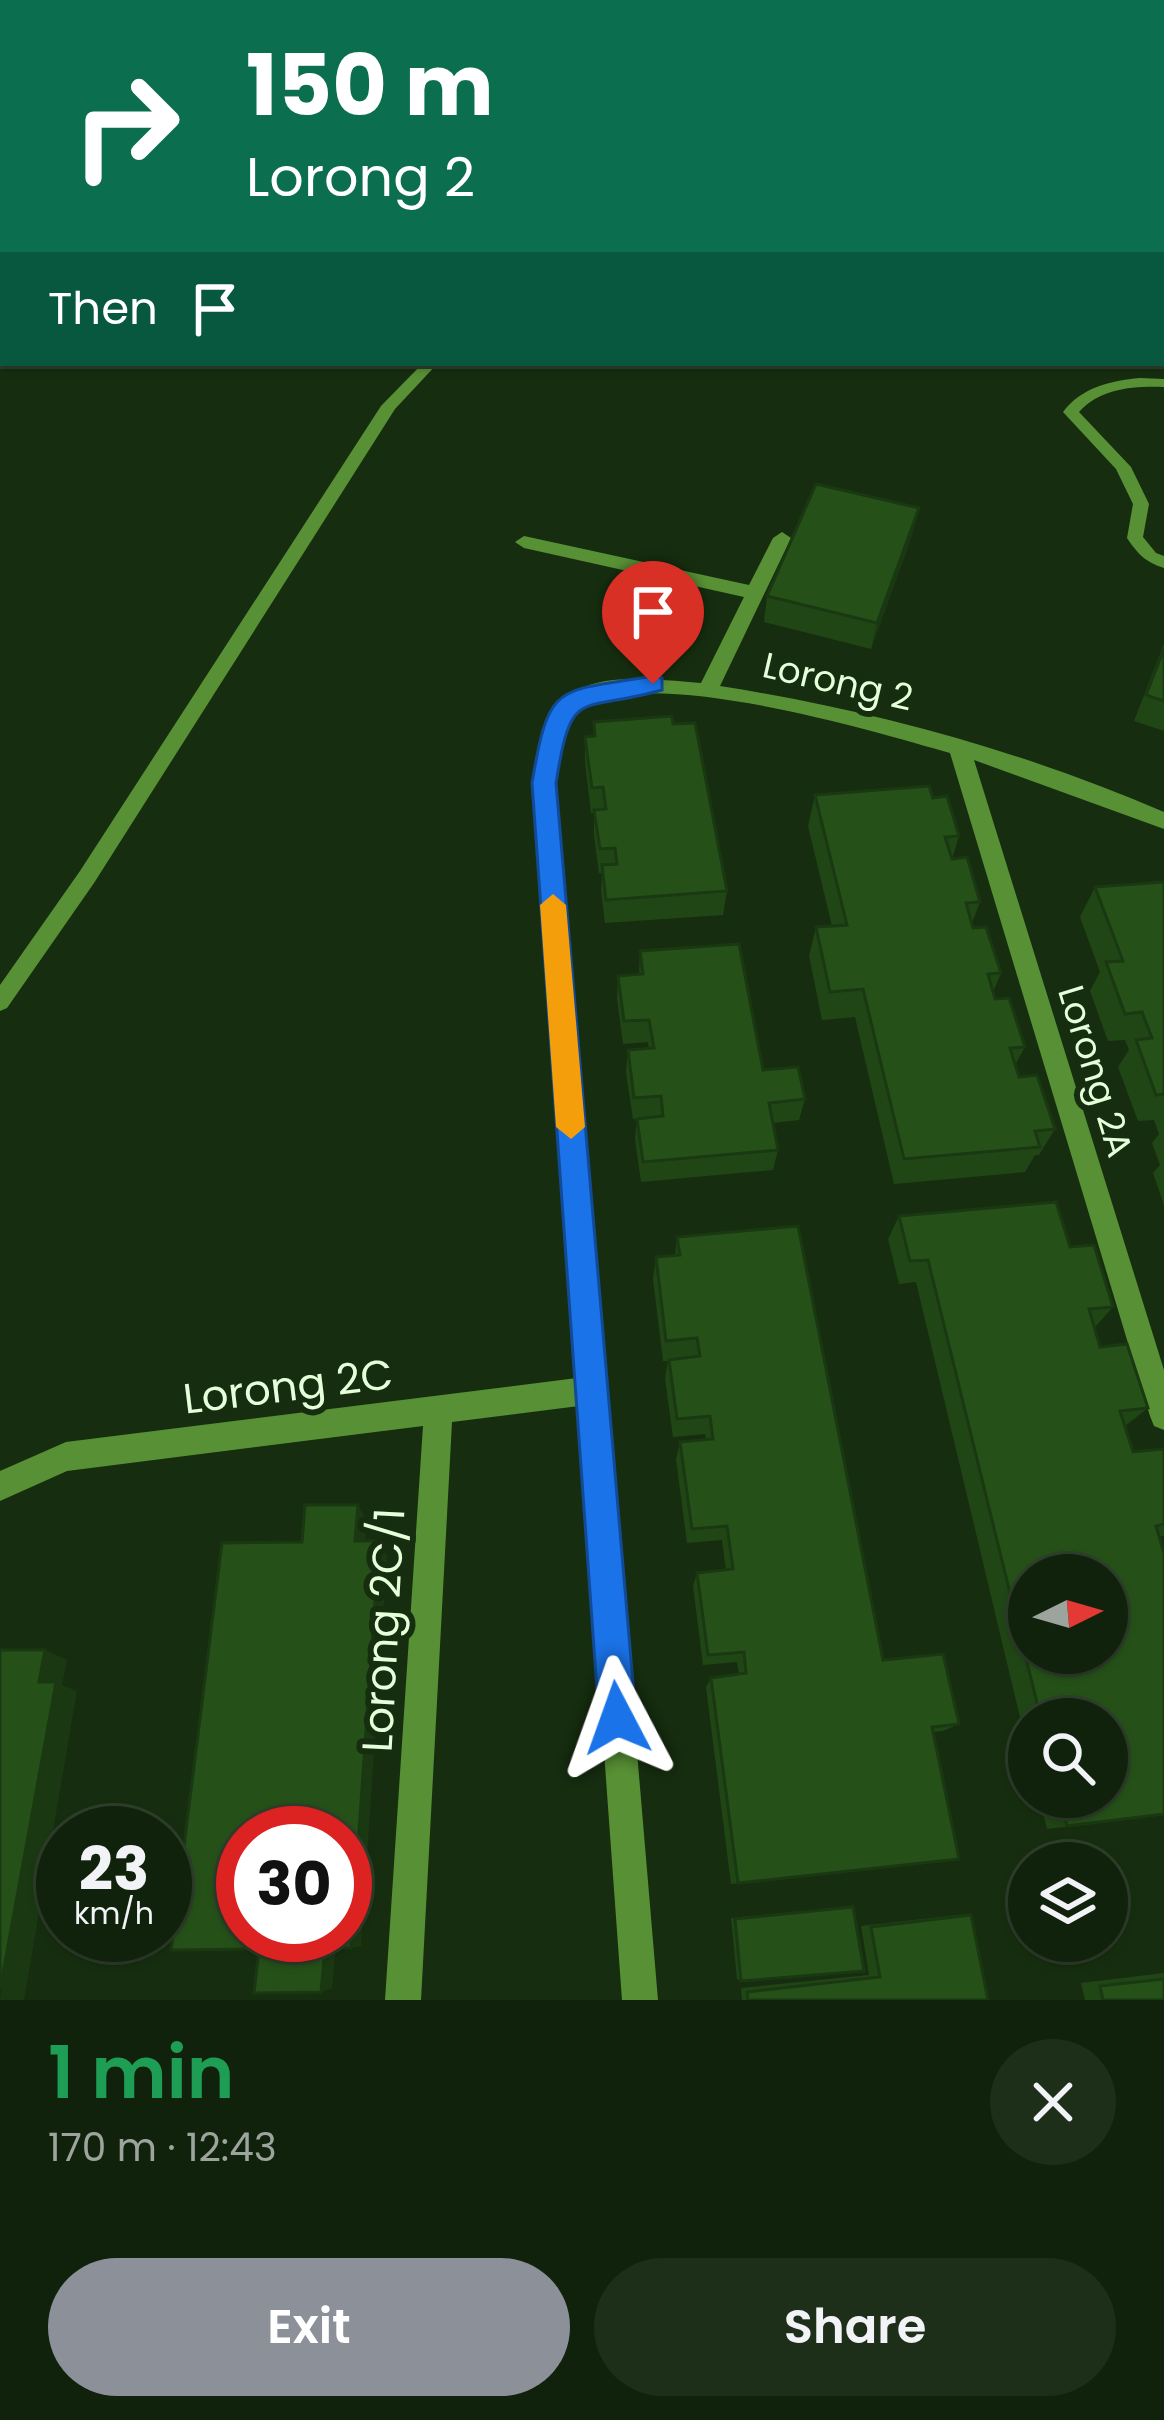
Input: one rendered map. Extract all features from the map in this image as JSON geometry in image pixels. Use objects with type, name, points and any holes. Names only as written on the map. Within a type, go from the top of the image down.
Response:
[{"type":"street","points":[[709,688],[782,538]]},
{"type":"street","points":[[524,542],[755,593]]},
{"type":"street","name":"Lorong 2","points":[[640,2000],[544,783],[555,718],[578,697],[653,684],[709,688],[959,747],[1083,784],[1164,821]]},
{"type":"street","name":"Lorong 2A","points":[[959,747],[1164,1416]]},
{"type":"street","name":"Lorong 2C","points":[[0,1486],[66,1457],[591,1390]]},
{"type":"street","name":"Lorong 2C/1","points":[[403,2000],[438,1409]]},
{"type":"lane","points":[[0,1002],[87,877],[389,406],[428,366]]},
{"type":"lane","points":[[1164,383],[1126,383],[1076,403],[1071,412],[1123,467],[1141,504],[1135,538],[1150,557],[1164,562]]},
{"type":"building","points":[[816,484],[919,508],[877,623],[767,596]]},
{"type":"building","points":[[1164,649],[1164,701],[1146,695]]},
{"type":"building","points":[[672,716],[673,724],[695,723],[727,891],[606,900],[602,865],[617,864],[615,848],[600,849],[594,810],[606,809],[603,787],[592,788],[585,737],[595,736],[594,722]]},
{"type":"building","points":[[929,786],[933,798],[947,796],[959,836],[945,837],[952,859],[967,857],[980,902],[966,903],[973,928],[986,927],[1001,973],[988,974],[995,999],[1009,998],[1025,1047],[1010,1048],[1019,1077],[1037,1075],[1055,1129],[1035,1131],[1040,1147],[904,1159],[863,989],[830,992],[816,927],[847,925],[815,795]]},
{"type":"building","points":[[1164,882],[1164,1094],[1156,1095],[1136,1040],[1152,1038],[1142,1012],[1125,1014],[1106,962],[1123,961],[1095,887]]},
{"type":"building","points":[[739,944],[763,1070],[798,1067],[805,1099],[769,1103],[778,1150],[643,1162],[637,1119],[663,1116],[661,1096],[634,1098],[628,1050],[654,1048],[649,1020],[624,1021],[618,976],[643,974],[640,951]]},
{"type":"building","points":[[1056,1202],[1070,1247],[1094,1245],[1113,1307],[1089,1309],[1100,1347],[1127,1344],[1148,1408],[1120,1411],[1133,1452],[1164,1452],[1164,1524],[1156,1526],[1164,1553],[1164,1814],[1067,1826],[1065,1818],[1128,1818],[1128,1698],[1036,1698],[1030,1674],[1128,1674],[1128,1554],[1008,1554],[1008,1585],[928,1260],[910,1261],[899,1216]]},
{"type":"building","points":[[798,1226],[883,1660],[943,1654],[959,1724],[932,1727],[959,1859],[738,1883],[711,1678],[746,1673],[744,1652],[708,1655],[697,1573],[733,1569],[727,1526],[692,1529],[680,1442],[713,1439],[710,1416],[677,1419],[669,1360],[700,1356],[697,1338],[666,1341],[656,1257],[680,1255],[677,1237]]},
{"type":"building","points":[[305,1505],[358,1505],[355,1541],[379,1541],[361,1806],[216,1806],[216,1949],[192,1950],[189,1806],[222,1543],[302,1542]]},
{"type":"building","points":[[0,1650],[45,1650],[39,1682],[56,1682],[0,1990]]},
{"type":"building","points":[[853,1907],[864,1971],[741,1981],[735,1919]]},
{"type":"building","points":[[971,1915],[988,2000],[748,2000],[747,1992],[880,1977],[871,1927]]},
{"type":"building","points":[[258,1962],[324,1962],[321,1992],[254,1993]]},
{"type":"building","points":[[1164,1979],[1164,2000],[1103,2000],[1100,1986]]},
{"type":"slow traffic","points":[[553,905],[571,1127]]},
{"type":"route","points":[[617,1718],[544,783],[555,718],[578,697],[606,688],[653,684]]}]
